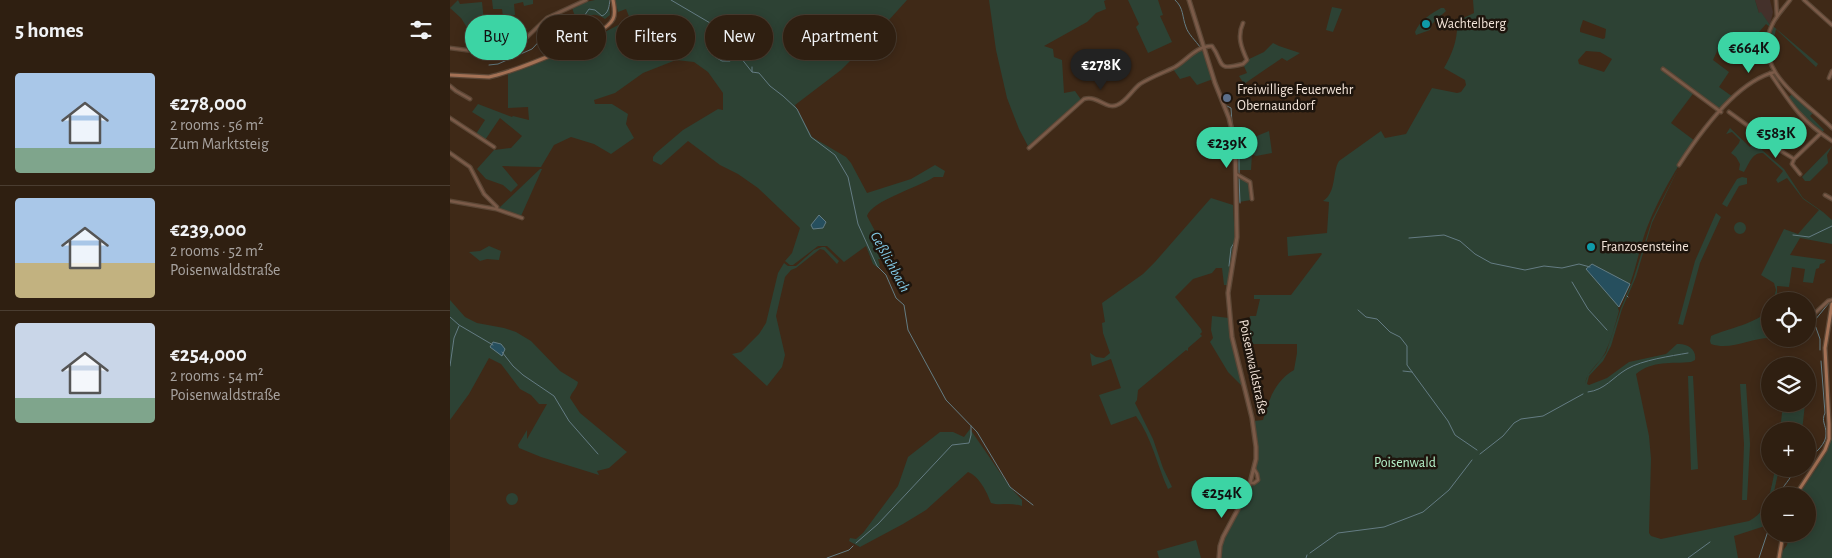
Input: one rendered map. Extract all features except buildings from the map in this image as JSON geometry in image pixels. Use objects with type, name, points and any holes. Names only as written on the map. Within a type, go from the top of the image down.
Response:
[{"type":"main road","points":[[450,74],[488,77],[505,73],[563,51],[594,35],[610,23],[614,15],[613,0]]},
{"type":"main road","points":[[1800,487],[1825,450],[1829,440],[1824,348],[1832,304]]},
{"type":"main road","points":[[1779,558],[1782,542]]},
{"type":"street","points":[[450,48],[488,53],[508,49],[526,38],[547,18],[586,0]]},
{"type":"street","name":"Poisenwaldstraße","points":[[1189,0],[1202,49],[1232,129],[1235,143],[1238,237],[1228,293],[1232,337],[1254,427],[1256,454],[1250,483],[1223,537],[1219,558]]},
{"type":"street","points":[[1776,0],[1776,17]]},
{"type":"street","points":[[1790,0],[1776,17],[1770,29],[1767,50],[1771,64],[1775,72],[1793,94],[1832,128]]},
{"type":"street","points":[[1804,0],[1832,26]]},
{"type":"street","points":[[1029,148],[1084,99],[1093,98],[1110,106],[1118,105],[1142,83],[1180,64],[1193,53],[1202,49],[1212,46],[1220,64],[1225,67],[1243,64],[1247,60],[1241,47],[1240,32],[1243,23]]},
{"type":"street","points":[[1663,68],[1721,112]]},
{"type":"street","points":[[1829,78],[1832,71]]},
{"type":"street","points":[[1679,165],[1707,125],[1738,94],[1760,77],[1775,72]]},
{"type":"street","points":[[1770,73],[1797,113],[1820,134],[1832,141]]},
{"type":"street","points":[[450,86],[470,98]]},
{"type":"street","points":[[1729,112],[1764,135],[1778,149],[1794,159]]},
{"type":"street","points":[[450,118],[494,147]]},
{"type":"street","points":[[1800,174],[1792,164],[1794,159],[1820,134]]},
{"type":"street","points":[[450,153],[470,166],[484,194],[497,207],[496,209]]},
{"type":"street","points":[[1236,174],[1250,182],[1252,200]]},
{"type":"street","points":[[1825,195],[1832,199]]},
{"type":"street","points":[[450,201],[496,209],[522,218]]},
{"type":"street","points":[[1816,312],[1828,301],[1832,300]]},
{"type":"street","points":[[1250,483],[1258,480],[1254,468]]},
{"type":"shaded area","points":[[1755,0],[1770,0],[1773,12],[1770,25],[1759,13]]},
{"type":"green space","points":[[458,0],[460,4],[482,2],[483,15],[465,15],[465,24],[450,8]]},
{"type":"green space","points":[[492,0],[533,0],[533,4],[524,6],[523,2],[514,4],[515,15],[503,15],[502,9],[493,9]]},
{"type":"green space","points":[[609,0],[610,15],[606,18],[606,15],[574,15],[572,8],[581,3]]},
{"type":"green space","points":[[615,0],[907,0],[893,15],[783,15],[783,60],[851,60],[841,70],[795,105],[812,137],[846,157],[867,193],[911,179],[935,165],[945,171],[943,177],[934,177],[886,200],[870,210],[867,216],[875,231],[884,234],[881,242],[880,259],[878,259],[880,266],[878,268],[873,264],[866,246],[844,262],[827,246],[818,246],[793,265],[790,265],[785,261],[792,253],[800,228],[758,188],[738,174],[720,165],[688,141],[661,165],[653,161],[656,153],[683,130],[718,109],[723,110],[723,93],[708,72],[694,62],[676,60],[695,60],[695,15],[628,15],[626,9],[618,12]]},
{"type":"green space","points":[[989,0],[1106,0],[1104,1],[1106,9],[1096,13],[1087,22],[1044,46],[1053,49],[1054,57],[1062,60],[1064,93],[1075,91],[1082,101],[1029,148],[1019,129],[1007,98],[996,50]]},
{"type":"green space","points":[[1128,0],[1158,0],[1163,15],[1160,16],[1172,42],[1148,53],[1136,27],[1139,24]]},
{"type":"green space","name":"Poisenwald","points":[[1473,0],[1755,0],[1759,13],[1761,12],[1770,25],[1770,27],[1766,24],[1745,48],[1730,38],[1726,38],[1720,45],[1713,60],[1729,72],[1719,87],[1733,97],[1721,110],[1695,91],[1671,123],[1695,141],[1669,182],[1653,214],[1644,235],[1632,278],[1618,308],[1619,311],[1613,332],[1633,280],[1652,220],[1679,167],[1652,223],[1636,277],[1622,309],[1611,346],[1603,361],[1589,376],[1587,384],[1589,385],[1607,378],[1629,362],[1666,354],[1677,344],[1688,346],[1693,350],[1695,360],[1691,362],[1649,366],[1636,374],[1649,436],[1651,459],[1649,533],[1651,536],[1661,539],[1749,521],[1761,511],[1761,527],[1734,536],[1738,558],[1220,558],[1220,546],[1250,485],[1257,483],[1259,475],[1255,468],[1257,453],[1254,421],[1263,420],[1270,398],[1277,385],[1287,374],[1294,370],[1297,353],[1297,344],[1242,344],[1250,316],[1256,316],[1260,299],[1254,299],[1254,295],[1291,295],[1322,254],[1288,256],[1287,237],[1327,233],[1329,202],[1323,201],[1332,187],[1339,161],[1381,131],[1385,138],[1406,134],[1432,88],[1457,93],[1461,92],[1466,85],[1465,80],[1444,68],[1457,34],[1457,21],[1474,13]],"holes":[[[1583,20],[1606,29],[1605,38],[1580,32]],[[1586,51],[1600,52],[1612,59],[1604,72],[1579,64],[1578,60]],[[1613,332],[1606,353],[1588,374],[1605,353]]]},
{"type":"green space","points":[[1332,7],[1342,9],[1333,32],[1326,30]]},
{"type":"green space","points":[[1441,8],[1444,8],[1446,11],[1432,24],[1430,30],[1416,35],[1417,28],[1423,21]]},
{"type":"green space","points":[[616,26],[616,60],[676,60],[643,73],[615,93],[594,100],[595,104],[612,104],[628,114],[626,124],[634,138],[611,154],[594,144],[571,137],[554,145],[541,167],[502,166],[518,185],[511,192],[503,185],[486,179],[477,169],[494,150],[511,148],[522,136],[500,118],[485,140],[476,134],[485,120],[472,112],[478,104],[512,117],[529,120],[528,107],[508,108],[508,73],[540,60],[606,60],[606,31]]},
{"type":"green space","points":[[1773,26],[1817,63],[1816,67],[1776,29],[1772,48],[1773,56],[1771,56],[1770,38]]},
{"type":"green space","points":[[1273,43],[1300,53],[1287,61],[1282,58],[1244,84],[1239,76],[1247,73],[1243,64],[1264,52]]},
{"type":"green space","points":[[1202,50],[1213,79],[1197,85],[1190,76],[1180,79],[1173,69]]},
{"type":"green space","points":[[1792,94],[1813,113],[1810,116],[1824,130],[1822,133],[1806,120],[1788,98]]},
{"type":"green space","points":[[1730,128],[1750,147],[1754,143],[1784,169],[1803,198],[1823,212],[1832,220],[1832,244],[1800,238],[1790,255],[1826,260],[1816,269],[1813,283],[1803,282],[1805,269],[1792,267],[1789,287],[1777,286],[1775,292],[1774,283],[1761,275],[1784,229],[1798,234],[1819,210],[1803,199],[1787,178],[1778,183],[1776,180],[1783,171],[1763,153],[1753,156],[1744,172],[1739,170],[1740,164],[1731,153],[1740,140],[1732,132],[1726,134]]},
{"type":"green space","points":[[1269,131],[1272,153],[1256,156],[1252,154],[1251,170],[1237,170],[1237,149],[1247,149],[1247,140]]},
{"type":"green space","points":[[1832,146],[1827,155],[1828,163],[1810,181],[1805,181],[1802,177]]},
{"type":"green space","points":[[542,169],[521,216],[498,209]]},
{"type":"green space","points":[[1238,176],[1249,183],[1251,200],[1239,202]]},
{"type":"green space","points":[[1747,178],[1747,184],[1739,186],[1727,207],[1722,204],[1737,179]]},
{"type":"green space","points":[[1211,198],[1233,205],[1235,241],[1228,285],[1224,285],[1222,268],[1216,268],[1212,273],[1193,279],[1175,297],[1201,329],[1202,332],[1200,334],[1202,336],[1188,348],[1188,351],[1186,350],[1138,390],[1135,403],[1153,439],[1172,487],[1168,489],[1150,442],[1136,416],[1111,425],[1099,395],[1121,388],[1111,359],[1092,366],[1090,353],[1096,357],[1104,358],[1110,353],[1103,333],[1102,323],[1105,322],[1102,303],[1143,274]]},
{"type":"green space","points":[[1716,213],[1721,217],[1700,263],[1683,325],[1678,324],[1695,261]]},
{"type":"green space","points":[[1738,222],[1742,222],[1746,228],[1742,234],[1738,234],[1734,230],[1734,226]]},
{"type":"green space","points":[[489,246],[501,251],[499,260],[487,259],[480,261],[469,252],[480,251]]},
{"type":"green space","points":[[825,247],[839,261],[837,264],[824,250],[820,249],[791,270],[785,277],[776,316],[785,355],[782,367],[767,386],[732,354],[741,352],[759,334],[766,323],[778,273],[784,263],[788,266],[796,266],[814,250]]},
{"type":"green space","points":[[450,300],[465,317],[477,323],[516,332],[531,341],[560,371],[578,382],[570,398],[580,413],[627,452],[609,468],[597,471],[599,475],[519,448],[518,445],[527,430],[527,439],[547,404],[539,404],[531,395],[520,389],[501,364],[489,358],[469,394],[450,420]]},
{"type":"green space","points":[[1212,316],[1229,318],[1232,342],[1243,387],[1228,372],[1210,342],[1213,338],[1211,330]]},
{"type":"green space","points":[[1761,316],[1761,339],[1726,346],[1711,344],[1711,336]]},
{"type":"green space","points":[[1688,376],[1693,376],[1698,469],[1691,470]]},
{"type":"green space","points":[[1740,384],[1746,384],[1750,444],[1747,500],[1742,500],[1744,444]]},
{"type":"green space","points":[[1782,412],[1804,412],[1803,422],[1781,422]]},
{"type":"green space","points":[[970,429],[1010,487],[1022,500],[1022,506],[991,503],[985,489],[968,472],[926,510],[903,524],[860,547],[849,541],[850,538],[856,539],[863,533],[898,486],[908,457],[940,432],[953,432],[964,437]]},
{"type":"green space","points":[[1832,437],[1832,558],[1781,558],[1788,542],[1816,542],[1816,487],[1803,487],[1810,477],[1816,477],[1818,466]]},
{"type":"green space","name":"Poisenwald","points":[[1773,477],[1777,477],[1775,487],[1771,487]]},
{"type":"green space","points":[[510,493],[514,493],[518,499],[514,505],[510,505],[506,501],[506,497]]},
{"type":"green space","points":[[1196,540],[1201,558],[1159,558],[1157,551]]},
{"type":"water","points":[[819,215],[826,222],[823,228],[813,229],[811,225]]},
{"type":"water","points":[[1592,264],[1630,284],[1619,307],[1586,269]]},
{"type":"water","points":[[493,342],[501,344],[505,349],[502,356],[490,347]]},
{"type":"waterway","points":[[489,65],[498,64],[532,49],[547,33],[582,19],[589,9],[595,10],[602,16],[604,15],[609,7],[610,0]]},
{"type":"waterway","name":"Geßlichbach","points":[[671,0],[705,20]]},
{"type":"waterway","points":[[1175,0],[1181,9],[1187,30],[1200,47]]},
{"type":"waterway","name":"Geßlichbach","points":[[743,60],[752,72]]},
{"type":"waterway","name":"Geßlichbach","points":[[752,67],[752,72],[759,73],[770,86],[797,109],[811,137],[835,155],[848,177],[858,224],[877,266],[886,275],[896,298],[904,305],[908,330],[946,400],[977,432],[1010,487],[1033,505]]},
{"type":"waterway","points":[[1225,105],[1231,108],[1232,123],[1239,149],[1239,174]]},
{"type":"waterway","points":[[1239,177],[1240,203]]},
{"type":"waterway","points":[[1793,235],[1809,237],[1832,226]]},
{"type":"waterway","points":[[1409,238],[1444,235],[1460,241],[1475,254],[1491,263],[1525,270],[1544,266],[1562,268],[1579,264],[1590,267]]},
{"type":"waterway","points":[[1229,266],[1231,248],[1234,243]]},
{"type":"waterway","points":[[1572,282],[1588,309],[1607,330]]},
{"type":"waterway","points":[[1820,350],[1820,339],[1815,320],[1829,303]]},
{"type":"waterway","points":[[1358,310],[1366,317],[1377,319],[1390,332],[1400,337],[1407,346],[1407,365],[1448,421],[1455,435],[1477,450]]},
{"type":"waterway","points":[[450,317],[459,325],[493,345]]},
{"type":"waterway","points":[[450,366],[454,338],[459,326]]},
{"type":"waterway","points":[[502,352],[523,375],[554,396],[569,421],[598,454]]},
{"type":"waterway","points":[[1588,392],[1599,389],[1622,372],[1640,363],[1688,353]]},
{"type":"waterway","points":[[1816,452],[1826,437],[1821,361]]},
{"type":"waterway","points":[[1403,371],[1412,372]]},
{"type":"waterway","points":[[1480,454],[1503,436],[1514,423],[1521,419],[1543,416],[1583,394]]},
{"type":"waterway","points":[[856,543],[878,524],[952,445],[969,443],[971,426]]},
{"type":"waterway","points":[[1310,553],[1338,533],[1384,527],[1423,512],[1449,490],[1472,460]]},
{"type":"waterway","points":[[1783,487],[1790,477]]},
{"type":"waterway","points":[[1688,558],[1710,542]]},
{"type":"waterway","points":[[1759,558],[1764,542]]},
{"type":"waterway","points":[[827,558],[849,550],[853,546]]},
{"type":"place","name":"Wachtelberg","points":[[1426,24]]},
{"type":"place","name":"Freiwillige Feuerwehr Obernaundorf","points":[[1227,98]]},
{"type":"place","name":"Franzosensteine","points":[[1591,247]]}]
